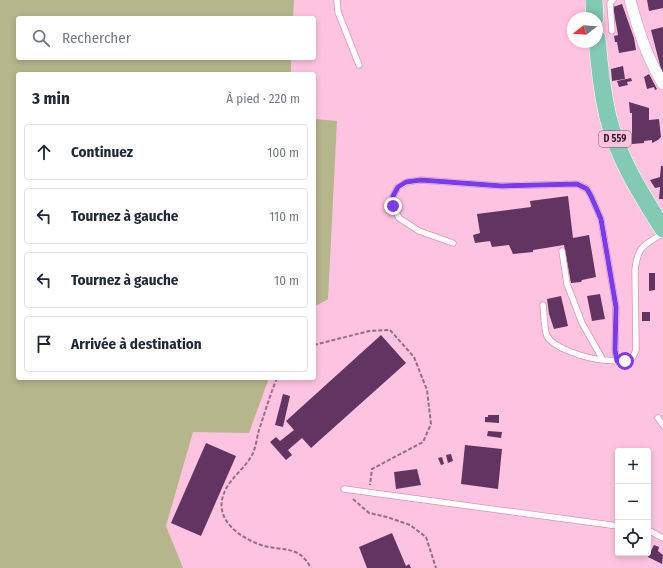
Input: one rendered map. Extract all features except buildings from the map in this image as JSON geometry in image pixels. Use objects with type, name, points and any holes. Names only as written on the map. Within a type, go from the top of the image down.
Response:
[{"type":"main road","points":[[594,0],[595,12]]},
{"type":"main road","name":"D 559","points":[[598,48],[600,80],[608,119],[617,144],[641,194],[663,229]]},
{"type":"street","points":[[630,0],[641,38],[663,84]]},
{"type":"lane","points":[[337,0],[338,12],[359,65]]},
{"type":"lane","points":[[612,31],[610,4],[613,0]]},
{"type":"lane","points":[[453,243],[419,232],[399,218],[393,206],[393,196],[398,187],[406,182],[421,180],[502,186],[577,184],[587,189],[601,219],[616,307],[615,350],[617,361]]},
{"type":"lane","points":[[543,305],[547,336],[555,345],[592,360],[625,361],[633,357],[636,350],[636,258],[641,247],[663,233]]},
{"type":"lane","points":[[562,252],[567,284],[582,323],[603,360]]},
{"type":"lane","points":[[658,418],[663,426]]},
{"type":"lane","points":[[344,489],[615,526]]},
{"type":"lane","points":[[651,532],[663,538]]},
{"type":"path","points":[[316,344],[369,330],[390,330],[414,357],[427,390],[431,424],[423,442],[372,469],[369,492]]},
{"type":"path","points":[[276,380],[269,397],[253,454],[227,488],[220,503],[225,521],[238,534],[262,545],[296,551],[307,561],[311,568]]},
{"type":"path","points":[[344,489],[356,503],[369,513],[386,516],[410,525],[426,537],[436,568]]},
{"type":"green space","points":[[0,0],[294,0],[293,16],[16,16],[16,60],[291,60],[291,72],[16,72],[16,380],[268,380],[249,433],[193,432],[166,526],[183,568],[0,568]]},
{"type":"green space","points":[[316,119],[337,121],[328,299],[316,306]]},
{"type":"route","points":[[393,206],[393,196],[398,187],[406,182],[421,180],[502,186],[577,184],[587,189],[601,219],[616,307],[615,350],[617,361],[625,361]]}]
